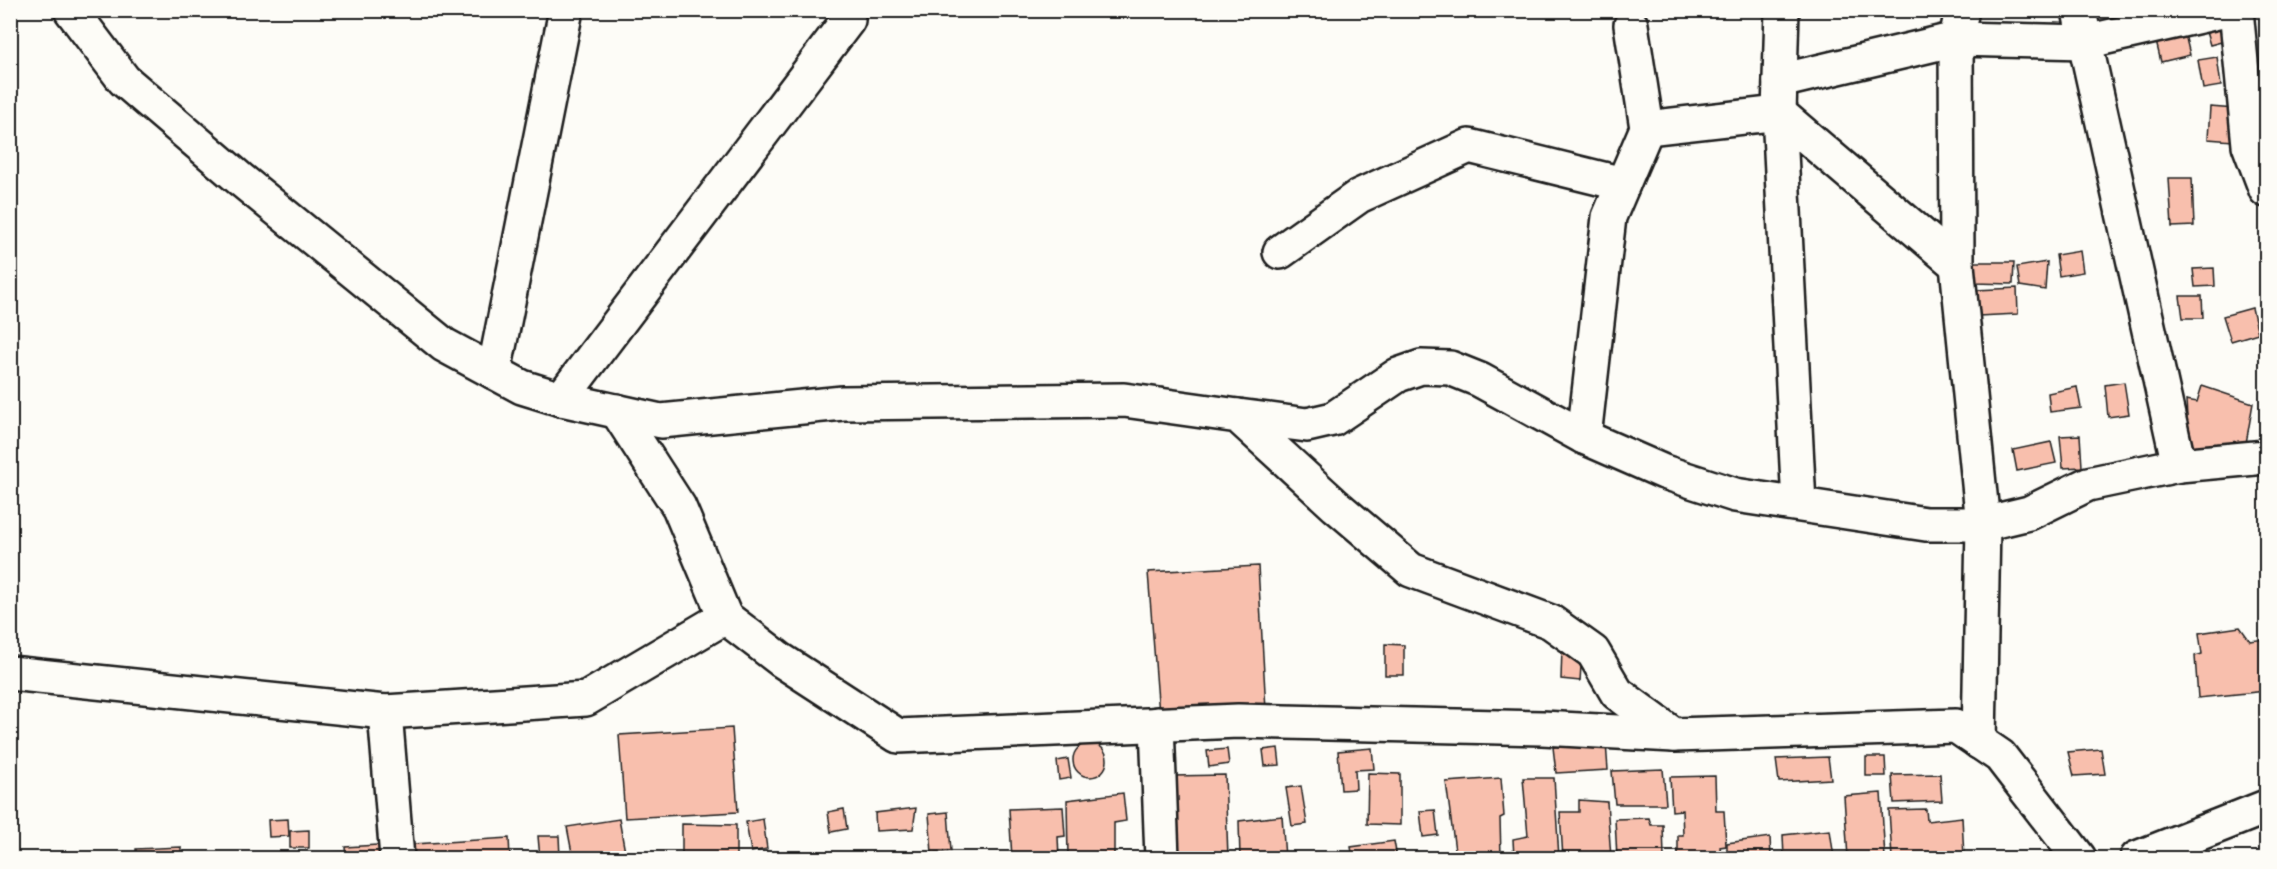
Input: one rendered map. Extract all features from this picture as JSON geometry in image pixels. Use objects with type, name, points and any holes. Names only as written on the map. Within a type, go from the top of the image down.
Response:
[{"type":"street","points":[[71,10],[124,80],[240,179],[444,345],[522,387],[561,399],[661,421],[843,403],[1124,400],[1307,425],[1334,419],[1398,375],[1421,367],[1450,368],[1480,380],[1584,437],[1664,472],[1735,495],[1926,524],[1983,524],[2030,513],[2088,484],[2179,465],[2266,457]]},
{"type":"street","points":[[494,372],[566,10]]},
{"type":"street","points":[[1782,10],[1780,97],[1799,504]]},
{"type":"street","points":[[1647,128],[1780,97],[1959,25],[2082,26],[2227,10]]},
{"type":"street","points":[[2236,10],[2249,146],[2266,190]]},
{"type":"street","points":[[561,399],[849,20]]},
{"type":"street","points":[[1584,437],[1609,217],[1647,128],[1631,25]]},
{"type":"street","points":[[1959,25],[1957,265],[1983,524],[1979,742]]},
{"type":"street","points":[[2082,26],[2179,465]]},
{"type":"street","points":[[1780,97],[1957,265]]},
{"type":"street","points":[[1280,252],[1359,196],[1469,146],[1623,184]]},
{"type":"street","points":[[617,411],[679,507],[725,617],[781,660],[898,736],[1238,721],[1542,728],[1674,735],[1956,726],[2000,756],[2079,858]]},
{"type":"street","points":[[1238,416],[1336,506],[1411,570],[1551,622],[1593,652],[1617,693],[1674,735]]},
{"type":"street","points":[[10,673],[385,712],[586,699],[725,617]]},
{"type":"street","points":[[385,712],[397,858]]},
{"type":"street","points":[[1157,724],[1162,858]]},
{"type":"street","points":[[2137,858],[2266,807]]},
{"type":"building","points":[[2219,18],[2225,41],[2210,45],[2203,22]]},
{"type":"building","points":[[2183,26],[2190,55],[2161,62],[2154,33]]},
{"type":"building","points":[[2217,57],[2221,86],[2203,89],[2198,60]]},
{"type":"building","points":[[2210,107],[2235,109],[2233,141],[2208,139]]},
{"type":"building","points":[[2169,178],[2192,178],[2194,226],[2172,227]]},
{"type":"building","points":[[2080,251],[2083,272],[2059,276],[2056,255]]},
{"type":"building","points":[[1975,262],[2014,262],[2013,284],[1975,283]]},
{"type":"building","points":[[2047,262],[2045,290],[2020,286],[2017,267]]},
{"type":"building","points":[[2214,268],[2215,286],[2195,287],[2193,269]]},
{"type":"building","points":[[2017,288],[2018,314],[1978,316],[1976,290]]},
{"type":"building","points":[[2180,296],[2202,296],[2203,318],[2183,318]]},
{"type":"building","points":[[2252,308],[2258,333],[2231,341],[2223,316]]},
{"type":"building","points":[[2124,382],[2129,414],[2108,417],[2105,385]]},
{"type":"building","points":[[2202,386],[2253,403],[2244,455],[2189,453],[2186,400],[2197,402]]},
{"type":"building","points":[[2077,387],[2081,408],[2050,412],[2048,393]]},
{"type":"building","points":[[2080,435],[2082,467],[2063,468],[2060,436]]},
{"type":"building","points":[[2051,442],[2056,463],[2017,471],[2013,450]]},
{"type":"building","points":[[1258,566],[1267,728],[1161,740],[1148,572]]},
{"type":"building","points":[[2240,627],[2250,641],[2266,639],[2266,691],[2198,698],[2195,656],[2202,654],[2199,633]]},
{"type":"building","points":[[1385,644],[1404,645],[1404,675],[1385,675]]},
{"type":"building","points":[[1562,648],[1582,650],[1580,681],[1561,679]]},
{"type":"building","points":[[732,728],[738,812],[625,818],[619,735]]},
{"type":"building","points":[[1090,743],[1102,748],[1107,760],[1102,772],[1090,777],[1078,772],[1073,760],[1078,748]]},
{"type":"building","points":[[1606,743],[1608,770],[1556,773],[1553,747]]},
{"type":"building","points":[[1278,748],[1280,765],[1265,766],[1263,750]]},
{"type":"building","points":[[1372,748],[1374,769],[1355,770],[1356,789],[1341,790],[1338,751]]},
{"type":"building","points":[[1227,749],[1229,764],[1209,767],[1207,751]]},
{"type":"building","points":[[2101,749],[2105,774],[2074,776],[2068,752]]},
{"type":"building","points":[[1828,757],[1831,779],[1779,782],[1776,759]]},
{"type":"building","points":[[1866,757],[1885,757],[1886,776],[1866,776]]},
{"type":"building","points":[[1068,759],[1071,778],[1059,780],[1057,761]]},
{"type":"building","points":[[1663,769],[1666,804],[1615,804],[1612,771]]},
{"type":"building","points":[[1368,773],[1400,774],[1400,825],[1367,824]]},
{"type":"building","points":[[1940,774],[1942,801],[1894,803],[1892,775]]},
{"type":"building","points":[[1225,775],[1228,858],[1175,858],[1172,776]]},
{"type":"building","points":[[1715,776],[1716,811],[1724,811],[1726,846],[1720,847],[1721,858],[1678,858],[1678,835],[1683,835],[1682,810],[1672,811],[1670,777]]},
{"type":"building","points":[[1501,778],[1504,816],[1500,818],[1501,858],[1456,858],[1446,782]]},
{"type":"building","points":[[1523,778],[1554,778],[1559,858],[1514,858],[1513,839],[1528,836]]},
{"type":"building","points":[[1301,786],[1307,824],[1292,826],[1286,788]]},
{"type":"building","points":[[1123,793],[1126,821],[1114,823],[1114,858],[1068,858],[1067,800]]},
{"type":"building","points":[[1881,793],[1885,858],[1848,858],[1844,796]]},
{"type":"building","points":[[1579,800],[1607,802],[1611,858],[1563,858],[1560,812],[1579,812]]},
{"type":"building","points":[[1063,807],[1065,836],[1058,837],[1059,858],[1012,858],[1009,809]]},
{"type":"building","points":[[916,808],[913,829],[876,831],[875,813]]},
{"type":"building","points":[[844,809],[847,829],[831,832],[828,812]]},
{"type":"building","points":[[1926,809],[1927,821],[1962,817],[1964,858],[1892,858],[1889,810]]},
{"type":"building","points":[[1435,810],[1438,835],[1423,837],[1420,811]]},
{"type":"building","points":[[948,812],[951,851],[932,853],[929,814]]},
{"type":"building","points":[[1282,816],[1285,858],[1240,858],[1239,821]]},
{"type":"building","points":[[1649,818],[1651,825],[1663,825],[1664,858],[1617,858],[1615,819]]},
{"type":"building","points":[[288,819],[289,836],[269,837],[268,820]]},
{"type":"building","points":[[619,819],[626,858],[573,858],[567,827]]},
{"type":"building","points":[[763,819],[767,849],[751,852],[746,822]]},
{"type":"building","points":[[682,824],[736,825],[736,858],[682,858]]},
{"type":"building","points":[[309,830],[309,848],[290,848],[290,831]]},
{"type":"building","points":[[1830,830],[1834,858],[1784,858],[1783,835]]},
{"type":"building","points":[[538,836],[559,836],[560,858],[540,858]]},
{"type":"building","points":[[1770,837],[1771,858],[1727,858],[1727,843]]},
{"type":"building","points":[[509,838],[510,858],[399,858],[398,845]]},
{"type":"building","points":[[1394,841],[1397,858],[1353,858],[1351,847]]},
{"type":"building","points":[[394,844],[396,858],[346,858],[345,847]]},
{"type":"building","points":[[181,847],[181,858],[136,858],[136,849]]},
{"type":"building","points":[[342,852],[343,858],[287,858],[287,855]]}]
